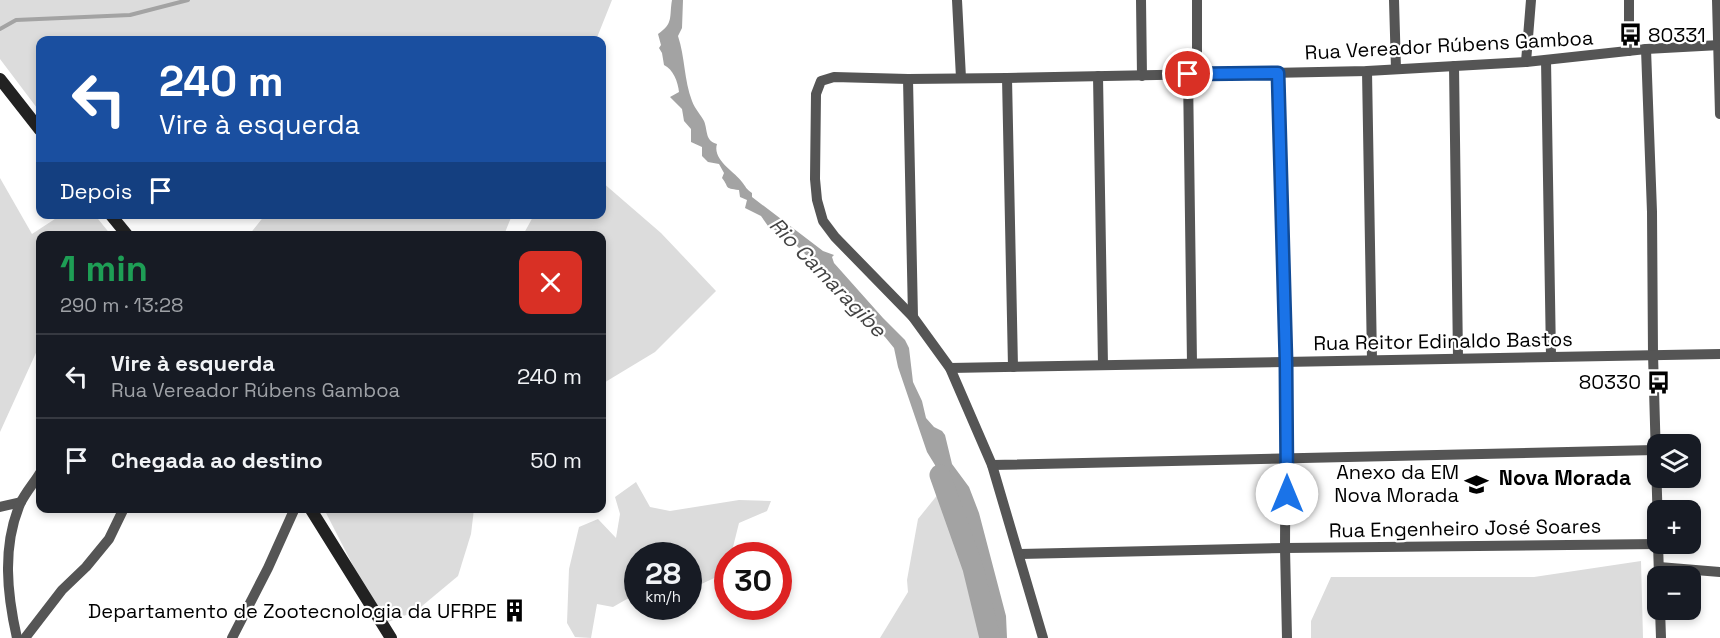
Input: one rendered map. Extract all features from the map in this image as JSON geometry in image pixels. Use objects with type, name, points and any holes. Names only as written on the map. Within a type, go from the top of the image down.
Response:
[{"type":"main road","points":[[0,79],[36,125]]},
{"type":"main road","points":[[114,219],[124,231]]},
{"type":"main road","points":[[313,513],[391,638]]},
{"type":"street","points":[[957,0],[961,78]]},
{"type":"street","points":[[1141,0],[1142,76]]},
{"type":"street","points":[[1192,363],[1193,74],[1197,0]]},
{"type":"street","points":[[1394,0],[1396,69]]},
{"type":"street","points":[[1526,62],[1532,0]]},
{"type":"street","points":[[1629,0],[1629,51]]},
{"type":"street","points":[[1717,0],[1720,114]]},
{"type":"street","name":"Rua Vereador Rúbens Gamboa","points":[[913,317],[835,237],[824,221],[817,200],[816,178],[816,94],[821,81],[834,77],[1007,78],[1367,71],[1526,62],[1646,49],[1719,45]]},
{"type":"street","points":[[1646,49],[1652,212],[1655,434]]},
{"type":"street","points":[[1546,60],[1551,356]]},
{"type":"street","points":[[1454,66],[1458,358]]},
{"type":"street","points":[[1367,71],[1372,360]]},
{"type":"street","points":[[1278,73],[1286,363],[1287,638]]},
{"type":"street","points":[[1098,76],[1103,365]]},
{"type":"street","points":[[1007,78],[1013,366]]},
{"type":"street","points":[[908,79],[913,317],[950,368],[992,465],[1043,638]]},
{"type":"street","name":"Rua Reitor Edinaldo Bastos","points":[[950,368],[1720,354]]},
{"type":"street","points":[[992,465],[1647,450]]},
{"type":"street","points":[[17,638],[8,584],[8,556],[12,527],[21,502],[36,479]]},
{"type":"street","points":[[0,507],[21,502]]},
{"type":"street","points":[[25,638],[62,591],[110,539],[122,513]]},
{"type":"street","points":[[232,638],[293,513]]},
{"type":"street","name":"Rua Engenheiro José Soares","points":[[1020,554],[1285,548],[1647,544]]},
{"type":"street","points":[[1701,572],[1720,572]]},
{"type":"street","points":[[1660,620],[1661,638]]},
{"type":"shaded area","points":[[0,0],[612,0],[598,36],[36,36],[36,107],[0,59]]},
{"type":"shaded area","points":[[0,178],[32,234],[36,231],[36,353],[0,432]]},
{"type":"shaded area","points":[[606,185],[661,233],[716,291],[655,352],[606,382],[606,231],[525,231],[532,219],[606,219]]},
{"type":"shaded area","points":[[55,219],[98,219],[108,231],[37,231]]},
{"type":"shaded area","points":[[262,219],[510,219],[506,231],[252,231]]},
{"type":"shaded area","points":[[636,482],[650,507],[670,511],[739,500],[771,501],[767,511],[739,523],[734,542],[714,542],[714,578],[702,584],[702,542],[624,542],[624,601],[613,607],[597,604],[591,638],[575,637],[567,623],[569,569],[579,527],[598,519],[616,538],[620,514],[615,497]]},
{"type":"shaded area","points":[[939,493],[958,548],[980,638],[880,638],[908,592],[907,580],[918,519]]},
{"type":"shaded area","points":[[326,513],[474,513],[471,534],[458,576],[416,611],[383,624]]},
{"type":"shaded area","points":[[1641,561],[1643,638],[1311,638],[1311,621],[1331,577],[1534,577]]},
{"type":"water","name":"Rio Camaragibe","points":[[672,0],[683,0],[682,28],[678,36],[689,93],[704,121],[710,141],[717,144],[716,150],[721,160],[752,193],[752,197],[823,251],[834,255],[832,257],[834,263],[905,340],[909,348],[913,382],[922,401],[926,418],[945,435],[952,464],[969,487],[979,513],[1006,616],[1007,638],[988,638],[977,601],[975,546],[964,516],[954,502],[948,503],[935,465],[927,452],[898,367],[894,348],[789,238],[768,226],[761,216],[745,208],[747,200],[740,197],[739,190],[728,187],[722,178],[724,173],[719,164],[708,162],[702,156],[702,147],[691,142],[691,129],[684,121],[682,109],[670,97],[679,92],[676,80],[664,65],[659,48],[661,45],[658,34],[669,23]]},
{"type":"waterway","points":[[0,29],[16,20],[130,15],[188,0]]},
{"type":"waterway","name":"Rio Camaragibe","points":[[940,475],[973,568],[990,638]]},
{"type":"place","name":"80331","points":[[1630,35]]},
{"type":"place","name":"80330","points":[[1659,382]]},
{"type":"place","name":"Anexo da EM Nova Morada","points":[[1477,484]]},
{"type":"place","name":"Departamento de Zootecnologia da UFRPE","points":[[515,611]]},
{"type":"district","name":"Nova Morada","points":[[1565,477]]},
{"type":"route","points":[[1188,74],[1278,73],[1286,363],[1287,494]]}]
